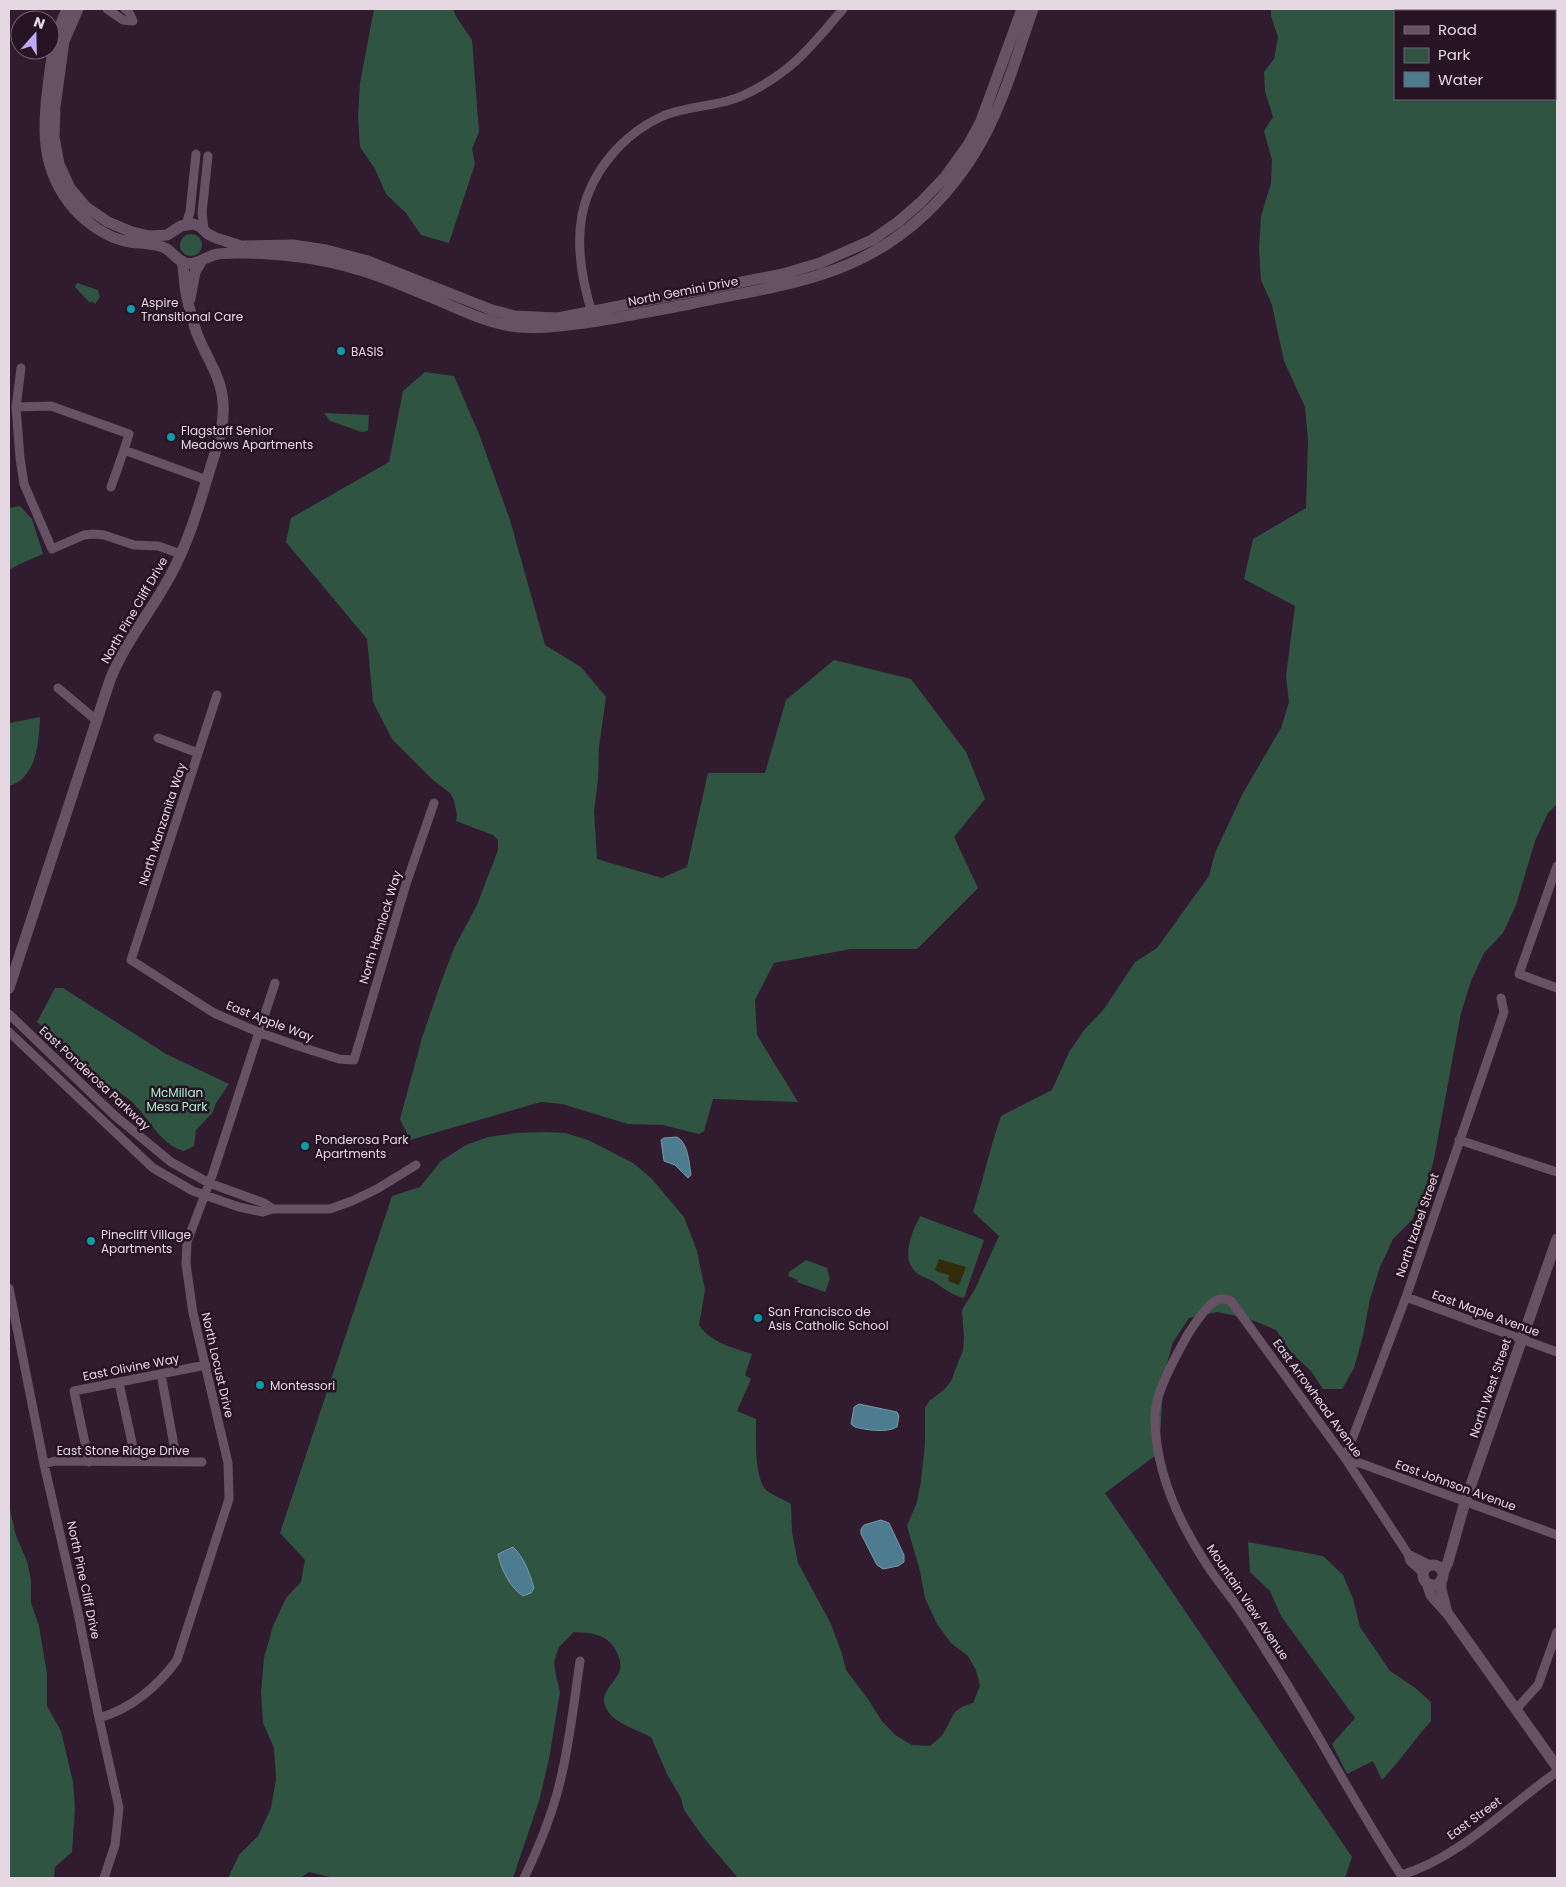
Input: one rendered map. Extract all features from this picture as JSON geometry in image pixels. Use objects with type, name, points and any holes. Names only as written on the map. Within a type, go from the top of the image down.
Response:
[{"type":"street","points":[[67,9],[57,32],[52,53],[44,117],[44,136],[52,171],[73,208],[100,230],[122,241],[162,246],[182,261]]},
{"type":"street","points":[[78,9],[64,41],[55,107],[54,137],[58,164],[70,188],[86,207],[108,222],[132,232],[150,236],[167,235],[186,224],[190,212],[196,154]]},
{"type":"street","points":[[107,9],[123,20],[132,21],[129,12],[125,9]]},
{"type":"street","points":[[593,317],[581,256],[580,235],[582,215],[593,182],[614,151],[648,124],[665,115],[713,105],[743,96],[778,77],[803,56],[843,9]]},
{"type":"street","name":"North Gemini Drive","points":[[182,261],[192,264],[204,258],[234,253],[301,257],[344,265],[385,278],[483,318],[515,327],[554,327],[783,274],[820,263],[872,240],[898,222],[945,177],[968,145],[981,121],[1022,9]]},
{"type":"street","name":"North Gemini Drive","points":[[186,224],[193,224],[241,246],[293,245],[356,257],[492,310],[516,316],[558,318],[646,313],[800,281],[839,268],[883,247],[916,224],[949,190],[988,130],[1006,86],[1033,9]]},
{"type":"street","points":[[204,258],[210,246],[202,213],[208,156]]},
{"type":"street","points":[[173,253],[171,241],[176,230]]},
{"type":"street","name":"North Pine Cliff Drive","points":[[189,303],[195,272],[204,258]]},
{"type":"street","name":"North Pine Cliff Drive","points":[[9,988],[96,720],[120,657],[182,554],[207,480],[223,420],[223,400],[216,372],[197,334],[185,289],[182,261]]},
{"type":"street","points":[[21,368],[16,407],[24,484],[52,549],[94,534],[104,535],[134,545],[158,546],[182,554]]},
{"type":"street","points":[[16,407],[51,406],[129,434],[111,487]]},
{"type":"street","points":[[124,450],[207,480]]},
{"type":"street","points":[[58,688],[96,720]]},
{"type":"street","name":"North Manzanita Way","points":[[131,960],[218,695]]},
{"type":"street","points":[[158,738],[198,753]]},
{"type":"street","name":"North Hemlock Way","points":[[354,1060],[406,884],[434,803]]},
{"type":"street","points":[[1557,866],[1519,974],[1557,988]]},
{"type":"street","name":"East Apple Way","points":[[131,960],[214,1013],[258,1032],[338,1059],[354,1060]]},
{"type":"street","name":"North Locust Drive","points":[[99,1718],[136,1701],[164,1676],[177,1660],[229,1499],[228,1464],[193,1313],[186,1264],[187,1242],[205,1195],[258,1032],[276,983]]},
{"type":"street","name":"North Izabel Street","points":[[1345,1458],[1406,1297],[1504,1012],[1501,998]]},
{"type":"street","name":"East Ponderosa Parkway","points":[[9,1014],[115,1115],[171,1162],[209,1183],[264,1203],[273,1209]]},
{"type":"street","name":"East Ponderosa Parkway","points":[[9,1032],[153,1168],[193,1191],[253,1211],[330,1209],[377,1189],[416,1165]]},
{"type":"street","points":[[107,1124],[115,1115]]},
{"type":"street","points":[[1460,1140],[1557,1172]]},
{"type":"street","name":"North West Street","points":[[1433,1573],[1449,1560],[1465,1502],[1557,1239]]},
{"type":"street","name":"North Pine Cliff Drive","points":[[9,1288],[44,1464],[119,1808],[115,1845],[104,1878]]},
{"type":"street","name":"East Maple Avenue","points":[[1406,1297],[1557,1352]]},
{"type":"street","name":"East Arrowhead Avenue","points":[[1193,1325],[1215,1300],[1223,1298],[1231,1301],[1345,1458],[1408,1554],[1433,1573]]},
{"type":"street","name":"Mountain View Avenue","points":[[1193,1325],[1176,1356],[1157,1401],[1156,1424],[1163,1476],[1188,1534],[1208,1567],[1278,1668],[1378,1841],[1401,1875]]},
{"type":"street","name":"East Olivine Way","points":[[89,1462],[74,1391],[206,1365]]},
{"type":"street","points":[[161,1374],[178,1462]]},
{"type":"street","points":[[119,1383],[136,1461]]},
{"type":"street","name":"East Johnson Avenue","points":[[1345,1458],[1557,1535]]},
{"type":"street","name":"East Stone Ridge Drive","points":[[44,1464],[55,1461],[202,1462]]},
{"type":"street","points":[[1433,1573],[1441,1589],[1448,1614],[1557,1767]]},
{"type":"street","points":[[1518,1707],[1532,1694],[1540,1682],[1557,1632]]},
{"type":"street","points":[[524,1878],[547,1824],[560,1783],[569,1738],[580,1661]]},
{"type":"street","name":"East Street","points":[[1401,1875],[1418,1870],[1447,1854],[1557,1772]]},
{"type":"green space","points":[[374,9],[453,9],[472,40],[479,132],[472,149],[475,164],[449,243],[421,235],[406,213],[386,194],[375,169],[360,147],[358,117],[360,83]]},
{"type":"green space","points":[[1271,9],[1557,9],[1557,804],[1548,813],[1535,841],[1516,905],[1503,933],[1484,953],[1471,981],[1461,1013],[1434,1159],[1425,1192],[1412,1220],[1393,1239],[1380,1267],[1370,1299],[1363,1336],[1354,1368],[1342,1389],[1323,1389],[1311,1371],[1291,1352],[1276,1330],[1247,1318],[1217,1312],[1189,1318],[1173,1342],[1164,1374],[1159,1453],[1105,1493],[1352,1857],[1345,1878],[738,1878],[703,1837],[684,1810],[681,1798],[668,1776],[651,1737],[626,1726],[614,1718],[606,1708],[604,1698],[618,1675],[620,1668],[615,1648],[600,1636],[574,1632],[559,1647],[554,1662],[560,1692],[549,1759],[539,1801],[513,1878],[334,1878],[309,1872],[300,1878],[228,1878],[239,1855],[258,1836],[271,1808],[276,1779],[274,1748],[263,1723],[261,1692],[264,1658],[273,1626],[286,1598],[301,1582],[305,1560],[280,1533],[392,1196],[420,1187],[441,1161],[466,1145],[488,1137],[517,1133],[565,1133],[588,1140],[633,1163],[651,1178],[684,1217],[697,1251],[705,1290],[699,1325],[709,1336],[716,1340],[752,1354],[745,1375],[751,1379],[737,1411],[756,1419],[756,1456],[759,1476],[768,1492],[791,1504],[792,1532],[798,1563],[831,1624],[846,1670],[881,1720],[895,1735],[912,1745],[930,1746],[943,1734],[952,1717],[960,1708],[973,1703],[980,1686],[976,1670],[968,1656],[951,1643],[937,1624],[925,1598],[920,1571],[907,1526],[917,1502],[921,1481],[925,1444],[925,1408],[929,1401],[944,1390],[951,1381],[963,1350],[962,1310],[975,1289],[999,1236],[973,1212],[997,1128],[1001,1116],[1052,1090],[1069,1052],[1085,1029],[1104,1009],[1135,962],[1157,948],[1209,876],[1215,853],[1243,793],[1281,728],[1289,702],[1286,676],[1295,606],[1244,579],[1253,539],[1306,508],[1308,441],[1305,407],[1284,361],[1272,305],[1261,280],[1259,249],[1261,216],[1271,183],[1272,160],[1264,131],[1273,117],[1265,91],[1264,72],[1274,59],[1278,37],[1271,16]]},
{"type":"green space","points":[[191,234],[199,237],[202,245],[199,253],[191,256],[183,253],[180,245],[183,237]]},
{"type":"green space","points":[[77,283],[98,290],[100,297],[95,304],[92,301],[90,303],[75,287]]},
{"type":"green space","points":[[425,372],[454,376],[479,434],[510,520],[545,645],[581,667],[606,697],[599,747],[598,780],[594,811],[597,859],[662,878],[687,867],[708,773],[765,773],[786,700],[834,660],[911,679],[966,752],[985,799],[954,837],[978,888],[917,949],[851,949],[774,963],[755,1000],[757,1035],[798,1102],[713,1099],[704,1131],[699,1134],[663,1125],[628,1124],[562,1104],[541,1102],[410,1140],[400,1119],[422,1038],[454,948],[477,905],[498,850],[498,840],[493,835],[456,821],[457,815],[454,800],[450,793],[433,780],[392,739],[373,702],[367,639],[286,542],[291,518],[389,462],[403,391]]},
{"type":"green space","points":[[324,413],[369,415],[368,431],[362,432],[330,421]]},
{"type":"green space","points":[[20,506],[32,519],[43,554],[9,570],[9,508]]},
{"type":"green space","points":[[40,717],[39,737],[35,758],[31,767],[18,782],[9,786],[9,723]]},
{"type":"green space","name":"McMillan Mesa Park","points":[[55,988],[63,988],[166,1054],[229,1084],[216,1103],[213,1112],[196,1130],[194,1146],[184,1151],[168,1143],[131,1101],[90,1075],[66,1048],[37,1022]]},
{"type":"green space","points":[[920,1216],[984,1240],[964,1298],[918,1274],[912,1268],[908,1254],[909,1246]]},
{"type":"green space","points":[[806,1260],[827,1268],[830,1279],[825,1292],[797,1282],[798,1280],[788,1276],[789,1272]]},
{"type":"green space","points":[[9,1505],[16,1536],[27,1561],[31,1580],[31,1603],[39,1626],[47,1674],[47,1706],[61,1731],[73,1782],[75,1808],[72,1852],[55,1867],[54,1878],[9,1877]]},
{"type":"green space","points":[[1248,1542],[1323,1556],[1343,1575],[1353,1599],[1360,1627],[1390,1671],[1414,1687],[1431,1702],[1431,1721],[1382,1780],[1373,1761],[1347,1774],[1332,1744],[1355,1718],[1281,1616],[1270,1591],[1250,1572]]},
{"type":"sand","points":[[939,1259],[966,1267],[959,1285],[948,1281],[949,1275],[935,1270]]},
{"type":"water","points":[[677,1137],[684,1144],[687,1153],[691,1175],[688,1178],[675,1165],[664,1161],[661,1140]]},
{"type":"water","points":[[859,1404],[897,1412],[899,1416],[897,1427],[893,1429],[870,1430],[855,1427],[851,1424],[854,1407]]},
{"type":"water","points":[[881,1520],[889,1523],[904,1555],[904,1562],[898,1566],[883,1569],[877,1565],[861,1534],[861,1529],[864,1525]]},
{"type":"water","points":[[513,1547],[523,1561],[534,1588],[531,1593],[523,1596],[518,1593],[507,1578],[498,1554]]},
{"type":"place","name":"Aspire Transitional Care","points":[[131,309]]},
{"type":"place","name":"BASIS","points":[[341,351]]},
{"type":"place","name":"Flagstaff Senior Meadows Apartments","points":[[171,437]]},
{"type":"place","name":"Ponderosa Park Apartments","points":[[305,1146]]},
{"type":"place","name":"Pinecliff Village Apartments","points":[[91,1241]]},
{"type":"place","name":"San Francisco de Asis Catholic School","points":[[758,1318]]},
{"type":"place","name":"Montessori","points":[[260,1385]]}]
